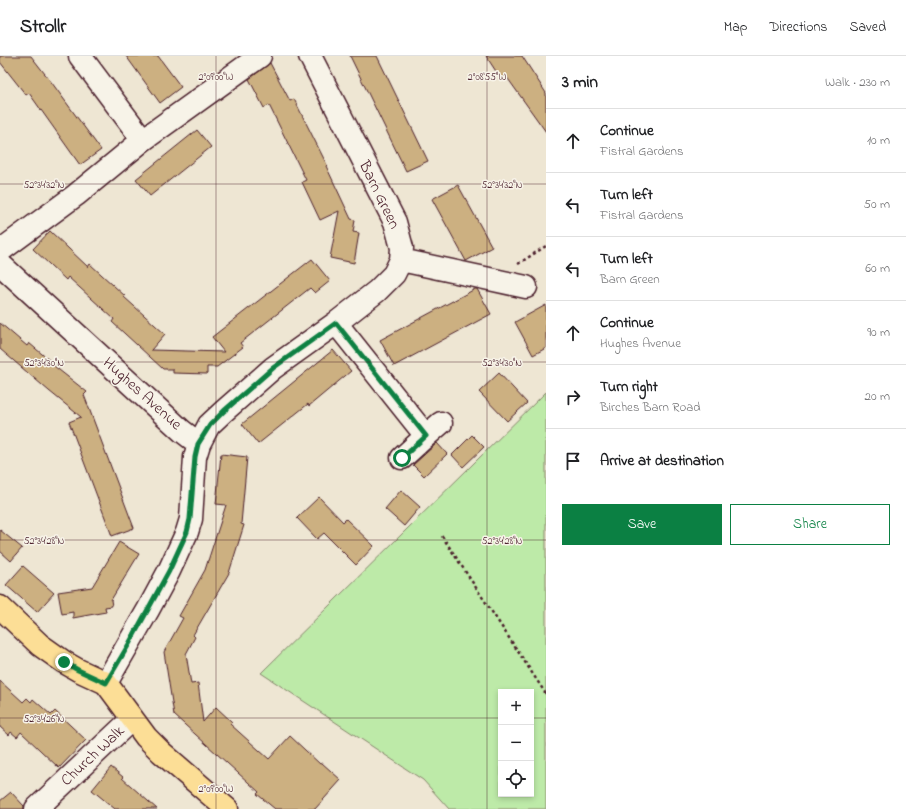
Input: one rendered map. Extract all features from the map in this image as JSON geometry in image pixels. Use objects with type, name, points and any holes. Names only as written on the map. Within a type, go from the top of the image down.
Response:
[{"type":"main road","points":[[0,607],[40,644],[64,662],[106,683],[146,737],[161,752],[227,809]]},
{"type":"street","points":[[80,56],[144,140]]},
{"type":"street","points":[[0,251],[76,195],[144,140],[260,56]]},
{"type":"street","name":"Barn Green","points":[[310,56],[395,222],[402,248],[401,260]]},
{"type":"street","points":[[106,683],[169,571],[187,532],[190,519],[195,457],[198,444],[210,425],[224,411],[273,368],[336,323],[377,291],[394,274],[401,260],[526,287]]},
{"type":"street","name":"Hughes Avenue","points":[[0,264],[198,444]]},
{"type":"street","points":[[336,323],[434,429],[402,458]]},
{"type":"street","name":"Church Walk","points":[[36,809],[132,718]]},
{"type":"path","points":[[494,280],[546,246]]},
{"type":"path","points":[[442,536],[546,694]]},
{"type":"green space","points":[[546,392],[546,809],[449,809],[423,780],[261,673]]},
{"type":"building","points":[[0,56],[31,56],[101,150],[80,165],[29,93],[26,95],[0,62]]},
{"type":"building","points":[[126,56],[158,56],[181,87],[160,103]]},
{"type":"building","points":[[350,56],[377,56],[428,161],[406,171]]},
{"type":"building","points":[[486,56],[522,56],[546,93],[546,132],[506,76],[501,79]]},
{"type":"building","points":[[270,63],[290,101],[294,99],[327,165],[326,166],[351,219],[355,220],[353,232],[359,233],[354,263],[330,258],[339,211],[320,220],[302,182],[306,180],[269,105],[264,108],[249,79]]},
{"type":"building","points":[[197,130],[211,147],[150,196],[136,179]]},
{"type":"building","points":[[458,185],[492,247],[466,261],[432,199]]},
{"type":"building","points":[[50,231],[88,267],[90,264],[165,334],[151,350],[224,352],[212,337],[312,259],[330,281],[315,293],[310,288],[240,343],[243,347],[217,367],[207,367],[207,374],[173,373],[173,369],[163,369],[112,322],[114,319],[68,277],[66,280],[33,249]]},
{"type":"building","points":[[477,289],[491,314],[394,366],[380,340]]},
{"type":"building","points":[[546,305],[546,348],[533,355],[515,322]]},
{"type":"building","points":[[0,323],[27,346],[29,343],[55,365],[54,366],[87,392],[84,395],[134,528],[112,536],[69,422],[81,417],[0,349]]},
{"type":"building","points":[[333,350],[351,371],[309,406],[308,404],[258,444],[242,424]]},
{"type":"building","points":[[499,373],[527,403],[507,421],[479,392]]},
{"type":"building","points":[[472,435],[484,447],[463,467],[452,455]]},
{"type":"building","points":[[437,443],[447,454],[424,476],[413,465]]},
{"type":"building","points":[[221,454],[247,457],[241,524],[244,525],[229,573],[193,635],[195,637],[186,654],[191,684],[198,683],[203,722],[216,707],[232,722],[230,724],[269,759],[290,736],[320,764],[322,763],[341,780],[315,809],[275,809],[257,794],[259,792],[174,715],[164,652],[183,618],[179,616],[205,570],[226,505],[216,504]]},
{"type":"building","points":[[401,490],[420,507],[404,526],[385,509]]},
{"type":"building","points":[[319,497],[343,522],[346,519],[374,546],[356,565],[324,533],[317,539],[297,518]]},
{"type":"building","points":[[0,530],[22,548],[11,561],[0,551]]},
{"type":"building","points":[[119,542],[139,554],[111,600],[112,606],[105,607],[106,612],[73,618],[73,612],[62,614],[58,592],[92,587]]},
{"type":"building","points":[[23,566],[54,593],[37,612],[6,585]]},
{"type":"building","points":[[0,681],[23,702],[27,698],[31,702],[33,699],[51,715],[55,711],[86,740],[59,768],[21,732],[17,737],[11,732],[9,735],[0,727]]},
{"type":"building","points":[[111,767],[157,809],[115,809],[92,790]]},
{"type":"building","points":[[11,792],[24,806],[24,809],[0,809],[0,801]]},
{"type":"route","points":[[64,662],[106,683],[169,571],[187,532],[190,519],[195,457],[198,444],[210,425],[273,368],[336,323],[426,436],[402,458]]}]
